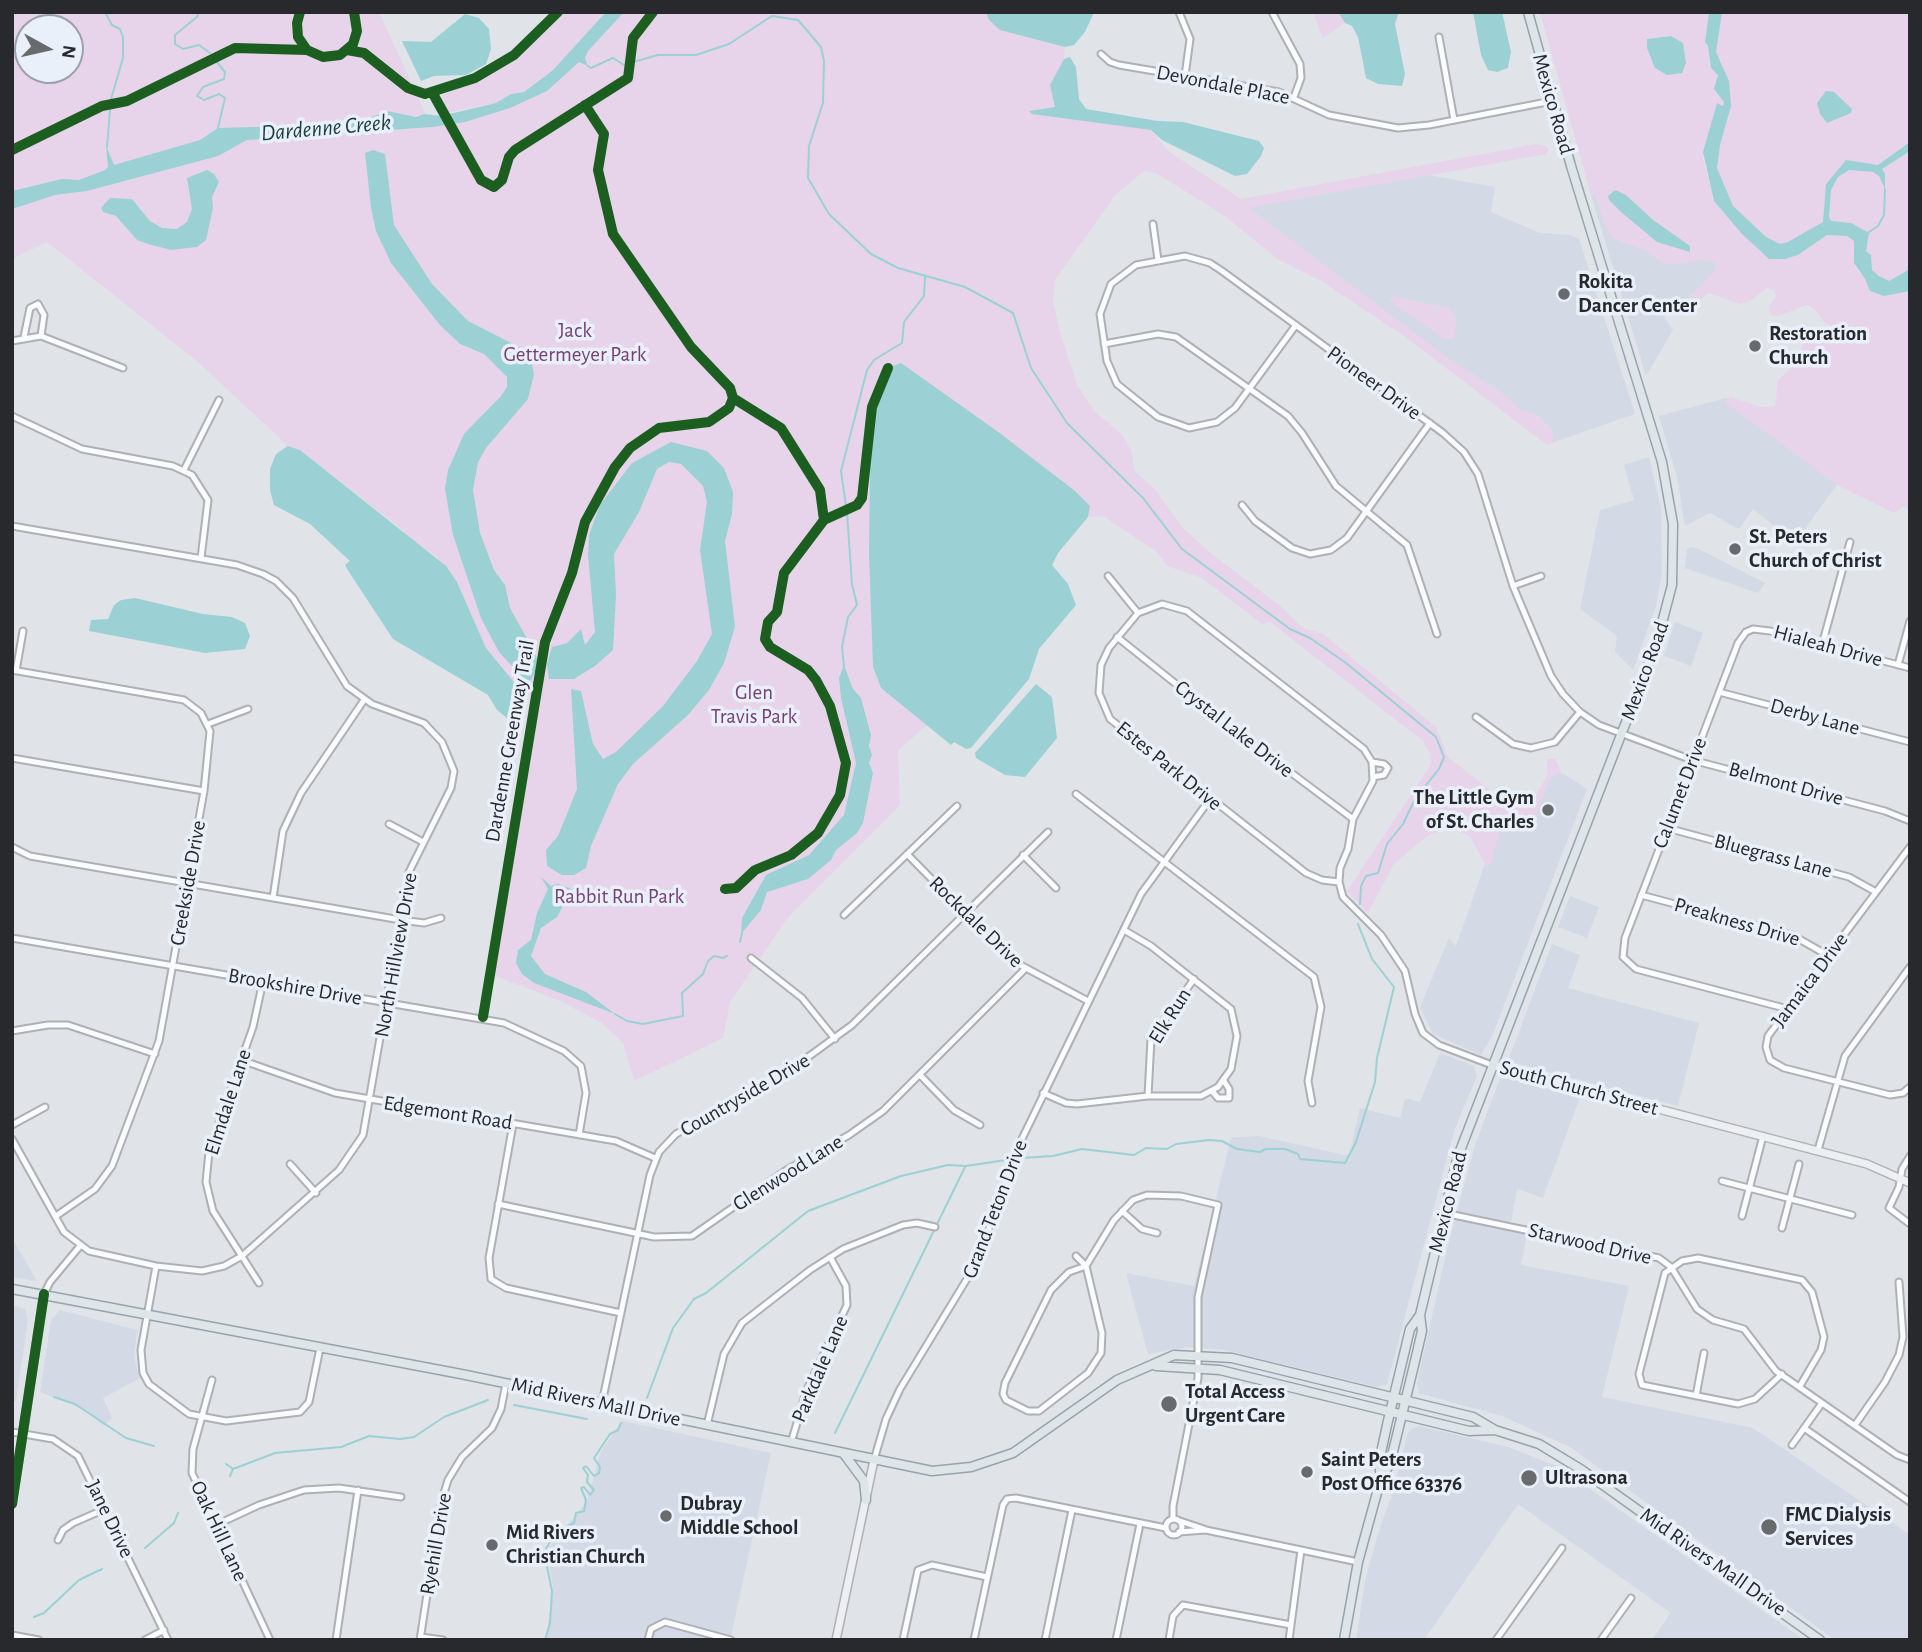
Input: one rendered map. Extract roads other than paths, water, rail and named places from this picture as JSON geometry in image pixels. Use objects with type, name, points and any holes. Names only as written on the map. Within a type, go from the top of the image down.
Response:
[{"type":"main road","name":"Mexico Road","points":[[1344,1640],[1358,1562],[1381,1478],[1390,1464],[1422,1331],[1420,1315],[1458,1156],[1622,734],[1667,611],[1673,570],[1673,524],[1662,462],[1552,102],[1528,12]]},
{"type":"main road","name":"Mid Rivers Mall Drive","points":[[12,1289],[146,1317],[506,1383],[932,1471],[960,1469],[990,1462],[1028,1445],[1117,1380],[1155,1366],[1174,1355],[1198,1354],[1232,1358],[1473,1417],[1495,1430],[1539,1444],[1570,1461],[1819,1640]]},
{"type":"main road","name":"Mexico Road","points":[[1381,1478],[1378,1462],[1393,1398],[1410,1329],[1420,1315]]},
{"type":"main road","name":"Mid Rivers Mall Drive","points":[[1155,1366],[1233,1372],[1469,1431],[1495,1430]]},
{"type":"main road","points":[[844,1454],[864,1481],[866,1500]]},
{"type":"street","points":[[1180,12],[1190,39],[1185,76]]},
{"type":"street","points":[[1272,12],[1300,64],[1301,78],[1294,97]]},
{"type":"street","points":[[1439,37],[1454,120]]},
{"type":"street","name":"Devondale Place","points":[[1101,54],[1110,62],[1294,97],[1323,113],[1390,127],[1416,127],[1552,102]]},
{"type":"street","points":[[1153,224],[1158,260]]},
{"type":"street","name":"Pioneer Drive","points":[[1296,325],[1236,408],[1217,422],[1197,428],[1178,427],[1158,417],[1123,391],[1111,373],[1100,314],[1111,284],[1127,269],[1185,256],[1210,263],[1296,325],[1459,445],[1472,463],[1513,586],[1551,676],[1580,712],[1599,725],[1622,734]]},
{"type":"street","points":[[24,337],[30,307],[38,304],[44,315],[41,336]]},
{"type":"street","points":[[1104,344],[1158,334],[1176,337],[1296,425],[1336,486],[1407,545],[1437,634]]},
{"type":"street","points":[[12,341],[41,336],[123,368]]},
{"type":"street","points":[[184,470],[219,400]]},
{"type":"street","points":[[12,416],[82,449],[184,470],[199,482],[208,500],[201,558]]},
{"type":"street","points":[[1242,505],[1267,531],[1292,548],[1310,554],[1324,553],[1340,544],[1430,423]]},
{"type":"street","name":"North Hillview Drive","points":[[12,526],[201,558],[249,568],[276,580],[300,608],[340,678],[364,700],[424,723],[442,742],[452,760],[454,771],[451,788],[409,872],[370,1101],[357,1146],[339,1170],[242,1256],[224,1266],[202,1271],[156,1266],[99,1255],[79,1246]]},
{"type":"street","points":[[1822,645],[1850,542]]},
{"type":"street","points":[[1108,576],[1138,613],[1162,604],[1187,611],[1358,743],[1372,762],[1373,777],[1367,797],[1353,819],[1339,882]]},
{"type":"street","points":[[1513,586],[1541,576]]},
{"type":"street","name":"Estes Park Drive","points":[[1138,613],[1104,656],[1099,674],[1099,693],[1106,712],[1118,725],[1306,873],[1322,880],[1339,882]]},
{"type":"street","points":[[1898,665],[1910,621]]},
{"type":"street","name":"Hialeah Drive","points":[[1746,632],[1762,629],[1910,668]]},
{"type":"street","points":[[23,631],[14,671],[174,698],[194,706],[208,724],[248,709]]},
{"type":"street","name":"Calumet Drive","points":[[1746,632],[1738,643],[1692,760],[1625,938],[1623,957],[1636,969],[1788,1009]]},
{"type":"street","name":"Crystal Lake Drive","points":[[1118,637],[1271,759],[1353,819]]},
{"type":"street","name":"Derby Lane","points":[[1719,692],[1910,742]]},
{"type":"street","points":[[273,898],[283,831],[301,793],[364,700]]},
{"type":"street","points":[[1476,717],[1513,744],[1531,748],[1555,742],[1580,712]]},
{"type":"street","name":"Creekside Drive","points":[[56,1216],[82,1200],[112,1166],[155,1054],[204,791],[211,742],[208,724]]},
{"type":"street","name":"Belmont Drive","points":[[1622,734],[1692,760],[1874,808],[1910,821]]},
{"type":"street","points":[[12,758],[204,791]]},
{"type":"street","points":[[1372,762],[1384,764],[1388,768],[1384,775],[1373,777]]},
{"type":"street","points":[[1076,794],[1314,978],[1321,1007],[1308,1081],[1311,1104]]},
{"type":"street","name":"Grand Teton Drive","points":[[836,1640],[874,1460],[886,1419],[900,1389],[976,1264],[1019,1145],[1141,894],[1210,799]]},
{"type":"street","points":[[844,915],[957,806]]},
{"type":"street","points":[[389,824],[422,842]]},
{"type":"street","name":"Bluegrass Lane","points":[[1667,828],[1849,877],[1876,892]]},
{"type":"street","name":"Countryside Drive","points":[[655,1158],[676,1134],[782,1076],[835,1039],[1048,832]]},
{"type":"street","points":[[12,847],[30,856],[401,920],[424,923],[441,918]]},
{"type":"street","name":"Jamaica Drive","points":[[1836,1082],[1784,1068],[1770,1060],[1766,1041],[1910,847]]},
{"type":"street","name":"Rockdale Drive","points":[[907,854],[1024,970],[1088,1001]]},
{"type":"street","points":[[1023,855],[1056,888]]},
{"type":"street","name":"South Church Street","points":[[1339,882],[1347,904],[1381,934],[1405,971],[1415,1014],[1423,1033],[1439,1045],[1492,1065],[1818,1150],[1901,1177],[1910,1183]]},
{"type":"street","name":"Preakness Drive","points":[[1641,895],[1792,935],[1829,956]]},
{"type":"street","points":[[1043,1093],[1066,1103],[1077,1104],[1149,1096],[1201,1096],[1212,1091],[1224,1080],[1234,1057],[1237,1024],[1231,1009],[1151,946],[1124,930]]},
{"type":"street","name":"Brookshire Drive","points":[[12,938],[504,1023],[564,1051],[581,1066],[586,1083],[579,1135]]},
{"type":"street","points":[[751,958],[803,998],[835,1039]]},
{"type":"street","points":[[1818,1150],[1836,1082],[1853,1043],[1910,967]]},
{"type":"street","name":"Glenwood Lane","points":[[498,1204],[638,1234],[680,1238],[702,1231],[776,1176],[883,1111],[921,1076],[1024,970]]},
{"type":"street","name":"Elk Run","points":[[1149,1096],[1151,1039],[1194,979]]},
{"type":"street","name":"Elmdale Lane","points":[[259,1283],[213,1211],[206,1182],[209,1152],[242,1060],[263,981]]},
{"type":"street","points":[[12,1031],[29,1027],[68,1025],[105,1035],[155,1054]]},
{"type":"street","name":"Edgemont Road","points":[[242,1060],[335,1093],[617,1141],[655,1158]]},
{"type":"street","points":[[921,1076],[954,1110],[980,1125]]},
{"type":"street","points":[[1212,1091],[1219,1098],[1229,1098],[1229,1089],[1224,1080]]},
{"type":"street","points":[[1836,1082],[1890,1095],[1903,1094],[1910,1087]]},
{"type":"street","points":[[12,1125],[45,1107]]},
{"type":"street","points":[[513,1124],[489,1258],[489,1274],[494,1282],[506,1288],[621,1313]]},
{"type":"street","points":[[1742,1216],[1763,1136]]},
{"type":"street","points":[[12,1139],[64,1232],[79,1246],[50,1282],[44,1294],[12,1504]]},
{"type":"street","points":[[1910,1156],[1889,1208],[1910,1224]]},
{"type":"street","points":[[602,1403],[655,1158]]},
{"type":"street","points":[[290,1164],[316,1193]]},
{"type":"street","points":[[1782,1228],[1799,1164]]},
{"type":"street","points":[[1722,1181],[1852,1215]]},
{"type":"street","points":[[1076,1256],[1086,1266],[1102,1333],[1102,1348],[1096,1363],[1038,1412],[1030,1412],[1011,1404],[1004,1396],[1003,1387],[1048,1295],[1066,1274],[1086,1266],[1105,1230],[1122,1211],[1138,1197],[1150,1194],[1181,1196],[1218,1205],[1198,1297],[1198,1368],[1175,1519]]},
{"type":"street","points":[[1120,1199],[1127,1206]]},
{"type":"street","points":[[1122,1211],[1145,1231],[1157,1233]]},
{"type":"street","name":"Starwood Drive","points":[[1444,1213],[1648,1254],[1671,1267],[1697,1309],[1713,1320],[1744,1329],[1771,1367],[1896,1455],[1910,1460]]},
{"type":"street","points":[[707,1425],[724,1353],[734,1334],[752,1315],[830,1257],[903,1225],[917,1223],[934,1227]]},
{"type":"street","name":"Parkdale Lane","points":[[792,1443],[806,1392],[848,1305],[846,1286],[830,1257]]},
{"type":"street","points":[[1782,1374],[1774,1384],[1747,1403],[1647,1387],[1639,1380],[1665,1273],[1671,1267],[1691,1258],[1707,1259],[1796,1277],[1808,1285],[1823,1327],[1824,1345],[1800,1387]]},
{"type":"street","points":[[156,1266],[140,1361],[149,1384],[177,1407],[202,1418],[226,1421],[299,1412],[309,1402],[320,1348]]},
{"type":"street","points":[[1855,1425],[1885,1382],[1899,1355],[1903,1337],[1899,1282]]},
{"type":"street","points":[[1696,1396],[1704,1353]]},
{"type":"street","name":"Oak Hill Lane","points":[[212,1380],[193,1449],[192,1474],[270,1640]]},
{"type":"street","name":"Ryehill Drive","points":[[421,1638],[439,1511],[447,1480],[462,1457],[492,1428],[506,1383]]},
{"type":"street","points":[[1792,1445],[1822,1403]]},
{"type":"street","points":[[1804,1428],[1910,1503]]},
{"type":"street","name":"Jane Drive","points":[[12,1432],[53,1439],[74,1451],[84,1465],[168,1640]]},
{"type":"street","points":[[216,1525],[292,1493],[320,1488],[358,1490],[401,1497]]},
{"type":"street","points":[[336,1640],[358,1490]]},
{"type":"street","points":[[974,1640],[1003,1505],[1007,1499],[1016,1498],[1166,1528],[1170,1534],[1206,1530]]},
{"type":"street","points":[[58,1539],[63,1530],[73,1523],[105,1509]]},
{"type":"street","points":[[1045,1640],[1072,1510]]},
{"type":"street","points":[[1175,1519],[1181,1525],[1179,1532]]},
{"type":"street","points":[[1166,1528],[1168,1521],[1175,1519],[1206,1530],[1358,1562]]},
{"type":"street","points":[[1116,1640],[1140,1524]]},
{"type":"street","points":[[1496,1640],[1562,1548]]},
{"type":"street","points":[[1289,1640],[1301,1550]]},
{"type":"street","points":[[903,1640],[918,1570],[932,1565],[988,1577]]},
{"type":"street","points":[[1601,1640],[1631,1598]]},
{"type":"street","points":[[1169,1640],[1173,1616],[1183,1605],[1291,1625]]},
{"type":"street","points":[[648,1640],[651,1629],[660,1623],[705,1637],[731,1640]]},
{"type":"street","points":[[145,1640],[164,1630]]},
{"type":"street","points":[[12,1635],[39,1640]]},
{"type":"street","points":[[421,1638],[443,1640]]},
{"type":"water","name":"Dardenne Creek","points":[[606,12],[624,12],[588,51],[585,58],[588,66],[579,62],[547,91],[510,108],[465,122],[433,127],[247,140],[218,156],[87,191],[55,195],[12,209],[12,191],[62,179],[79,180],[105,170],[108,167],[106,145],[114,165],[200,140],[218,128],[327,125],[367,119],[387,111],[416,117],[424,114],[441,116],[496,103],[511,94],[524,92],[553,70]]},
{"type":"water","points":[[986,12],[1094,12],[1085,32],[1074,45],[1065,47],[1000,30],[989,20]]},
{"type":"water","points":[[1338,12],[1399,12],[1395,24],[1405,74],[1402,86],[1378,84],[1366,78],[1358,37],[1352,26],[1345,23]]},
{"type":"water","points":[[1473,12],[1502,12],[1511,52],[1508,68],[1497,72],[1488,70],[1481,55]]},
{"type":"water","points":[[1709,12],[1722,12],[1716,52],[1729,81],[1731,106],[1720,145],[1717,168],[1733,206],[1766,237],[1780,244],[1788,242],[1823,222],[1826,184],[1846,160],[1878,165],[1910,142],[1910,151],[1882,169],[1885,174],[1885,189],[1879,176],[1873,172],[1849,170],[1838,177],[1831,190],[1829,217],[1831,221],[1851,223],[1869,233],[1866,251],[1871,255],[1872,270],[1879,276],[1889,281],[1910,269],[1910,291],[1884,296],[1870,291],[1854,263],[1854,241],[1847,236],[1827,235],[1798,255],[1785,259],[1769,259],[1742,234],[1714,201],[1703,152],[1717,103],[1723,106],[1724,102],[1714,89],[1718,75],[1711,68],[1705,42]]},
{"type":"water","points":[[465,14],[479,18],[489,29],[491,49],[486,64],[466,75],[434,76],[421,81],[402,41],[431,42]]},
{"type":"water","points":[[1671,36],[1683,43],[1686,63],[1682,73],[1667,75],[1655,68],[1647,48],[1647,39]]},
{"type":"water","points":[[1070,57],[1076,67],[1079,99],[1086,109],[1158,121],[1183,122],[1259,141],[1264,148],[1261,156],[1247,174],[1235,176],[1162,140],[1151,130],[1032,114],[1029,111],[1055,107],[1050,85],[1064,59]]},
{"type":"water","points":[[1826,91],[1834,92],[1852,109],[1851,113],[1827,123],[1820,114],[1817,103]]},
{"type":"water","points":[[373,150],[385,154],[394,225],[432,284],[468,321],[523,349],[531,360],[534,374],[528,399],[486,448],[478,462],[473,490],[480,533],[494,570],[505,585],[510,608],[539,664],[531,680],[526,681],[499,652],[481,618],[453,535],[445,489],[448,470],[464,434],[501,396],[507,387],[507,377],[484,354],[460,344],[440,325],[391,263],[376,231],[371,208],[365,153]]},
{"type":"water","points":[[207,170],[214,174],[219,182],[212,197],[213,208],[206,240],[197,247],[171,250],[137,240],[116,216],[103,212],[101,208],[110,198],[132,199],[150,221],[162,228],[177,229],[187,222],[192,209],[187,178]]},
{"type":"water","points":[[1615,190],[1626,195],[1653,220],[1690,246],[1690,252],[1657,242],[1609,200],[1608,196]]},
{"type":"water","points":[[901,363],[1001,434],[1075,491],[1090,506],[1088,517],[1058,553],[1052,565],[1068,584],[1076,605],[1039,649],[1029,679],[971,748],[966,749],[954,742],[951,745],[881,688],[873,667],[869,554],[870,465],[878,393],[888,368]]},
{"type":"water","points":[[671,442],[707,451],[724,468],[733,492],[732,514],[725,541],[735,627],[724,663],[709,690],[688,715],[633,764],[618,784],[591,846],[586,868],[574,875],[562,875],[547,866],[546,850],[558,836],[577,789],[571,689],[581,691],[593,744],[603,759],[616,752],[663,706],[697,661],[712,634],[700,550],[707,502],[703,486],[681,464],[669,462],[657,469],[639,512],[614,554],[616,595],[613,650],[574,679],[549,679],[547,664],[552,647],[567,643],[581,629],[585,645],[595,632],[588,555],[589,535],[600,505],[632,463]]},
{"type":"water","points":[[288,446],[300,450],[446,566],[457,582],[486,648],[522,692],[525,704],[516,719],[507,718],[497,710],[488,695],[393,639],[345,565],[350,561],[310,524],[274,505],[270,490],[270,469],[276,454]]},
{"type":"water","points":[[135,598],[203,614],[232,617],[245,623],[250,636],[245,649],[205,653],[89,631],[91,620],[108,619],[114,605],[121,600]]},
{"type":"water","points":[[844,665],[853,689],[861,698],[871,735],[869,746],[872,755],[869,763],[873,773],[863,823],[857,833],[836,850],[831,860],[808,879],[767,892],[761,910],[741,934],[742,918],[766,875],[809,855],[844,815],[856,763],[841,698],[839,678]]},
{"type":"water","points":[[1036,684],[1052,697],[1057,738],[1025,777],[1005,775],[976,758],[975,753]]},
{"type":"water","points":[[541,877],[551,886],[558,884],[572,889],[557,917],[541,928],[531,956],[545,974],[586,992],[615,1014],[534,983],[522,974],[516,963],[518,950],[531,940],[537,913],[548,889]]},
{"type":"waterway","points":[[105,12],[112,25],[120,29],[123,37],[123,58],[111,99]]},
{"type":"waterway","points":[[197,12],[198,16],[175,35],[175,44],[183,49],[199,45],[210,53]]},
{"type":"waterway","points":[[633,62],[658,55],[696,55],[729,44],[772,16],[798,20],[821,47],[824,61],[823,103],[809,146],[808,178],[829,214],[871,254],[898,268],[965,287],[1013,313],[1031,368],[1067,423],[1143,498],[1182,549],[1290,629],[1310,638],[1346,663],[1436,737],[1444,757],[1439,769],[1415,799],[1403,824],[1387,844],[1378,873],[1366,876],[1361,886],[1360,904]]},
{"type":"waterway","points":[[588,66],[591,68],[613,58],[624,65]]},
{"type":"waterway","points":[[216,61],[225,72],[224,79],[203,87],[197,96],[204,100],[219,94],[225,98],[218,128]]},
{"type":"waterway","points":[[107,147],[110,110]]},
{"type":"waterway","points":[[1869,232],[1878,226],[1884,215],[1885,189]]},
{"type":"waterway","points":[[846,506],[841,471],[867,370],[874,360],[902,343],[904,322],[924,296],[925,277]]},
{"type":"waterway","points":[[844,667],[842,647],[848,617],[857,605],[852,584],[847,512]]},
{"type":"waterway","points":[[1022,1158],[1053,1156],[1082,1149],[1134,1155],[1146,1148],[1167,1149],[1176,1144],[1209,1140],[1222,1141],[1237,1149],[1260,1152],[1266,1149],[1285,1149],[1298,1154],[1300,1159],[1345,1163],[1356,1142],[1375,1082],[1377,1058],[1394,987],[1372,959],[1358,924]]},
{"type":"waterway","points":[[740,942],[742,933]]},
{"type":"waterway","points":[[615,1014],[627,1021],[643,1024],[683,1016],[682,993],[703,974],[708,961],[714,956],[727,956]]},
{"type":"waterway","points":[[647,1398],[673,1328],[694,1299],[706,1293],[808,1211],[901,1176],[948,1165],[966,1166],[1006,1160]]},
{"type":"waterway","points":[[835,1433],[965,1167]]},
{"type":"waterway","points":[[54,1397],[75,1404],[126,1438],[154,1446]]},
{"type":"waterway","points":[[230,1476],[233,1469],[275,1453],[341,1447],[369,1436],[400,1439],[414,1437],[444,1417],[488,1400]]},
{"type":"waterway","points":[[514,1405],[587,1419]]},
{"type":"waterway","points":[[545,1640],[550,1623],[552,1591],[544,1552],[553,1537],[565,1537],[563,1528],[574,1523],[576,1513],[584,1511],[586,1500],[581,1488],[584,1487],[590,1495],[594,1490],[587,1482],[588,1475],[583,1468],[586,1466],[594,1476],[599,1473],[600,1467],[594,1458],[621,1423]]},
{"type":"waterway","points":[[226,1464],[232,1468]]},
{"type":"waterway","points":[[145,1548],[174,1523],[178,1513]]},
{"type":"waterway","points":[[34,1617],[44,1613],[79,1580],[102,1569]]},
{"type":"place","name":"Rokita Dancer Center","points":[[1564,294]]},
{"type":"place","name":"Restoration Church","points":[[1755,346]]},
{"type":"place","name":"St. Peters Church of Christ","points":[[1735,549]]},
{"type":"place","name":"The Little Gym of St. Charles","points":[[1548,810]]},
{"type":"place","name":"Total Access Urgent Care","points":[[1169,1404]]},
{"type":"place","name":"Saint Peters Post Office 63376","points":[[1307,1472]]},
{"type":"place","name":"Ultrasona","points":[[1529,1478]]},
{"type":"place","name":"Dubray Middle School","points":[[666,1516]]},
{"type":"place","name":"FMC Dialysis Services","points":[[1769,1527]]},
{"type":"place","name":"Mid Rivers Christian Church","points":[[492,1545]]},
{"type":"park label","name":"Jack Gettermeyer Park","points":[[575,343]]},
{"type":"park label","name":"Glen Travis Park","points":[[754,705]]},
{"type":"park label","name":"Rabbit Run Park","points":[[619,897]]}]
